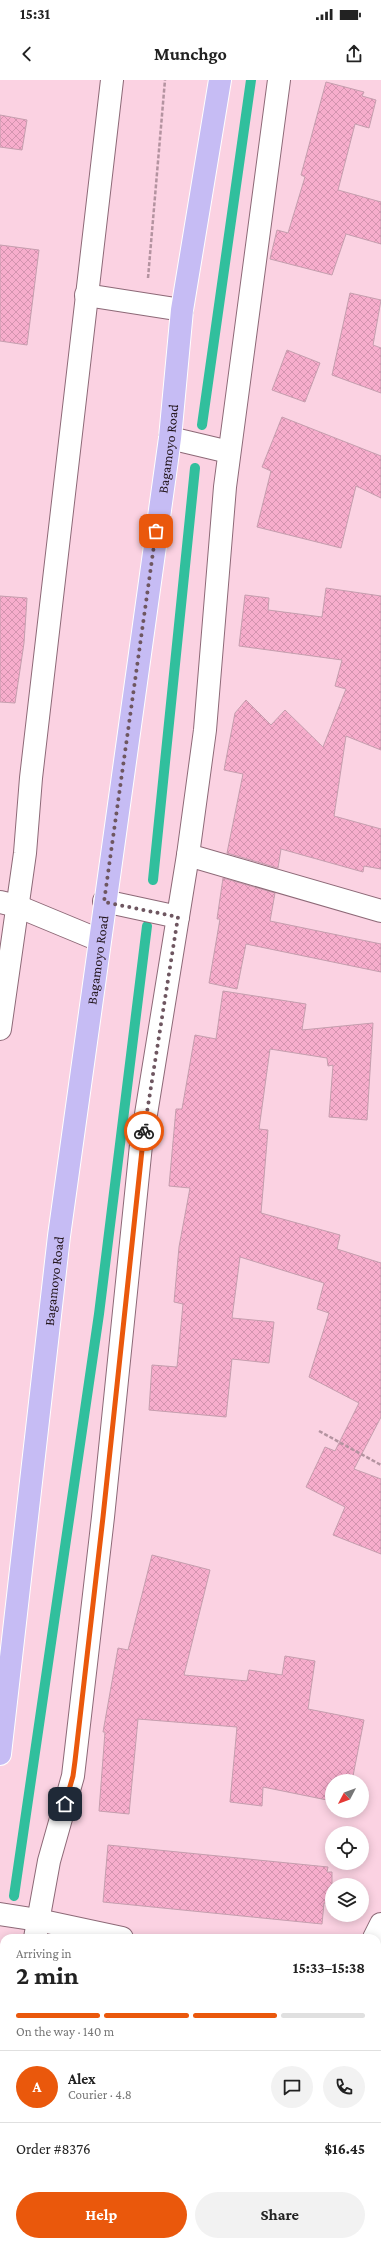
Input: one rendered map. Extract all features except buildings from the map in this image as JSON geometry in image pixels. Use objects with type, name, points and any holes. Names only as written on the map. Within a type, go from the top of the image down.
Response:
[{"type":"highway","name":"Bagamoyo Road","points":[[207,80],[208,145]]},
{"type":"highway","name":"Bagamoyo Road","points":[[0,1754],[59,1236],[104,902],[170,438],[182,310],[208,145],[220,80]]},
{"type":"street","points":[[0,1029],[8,904],[25,853],[31,778],[112,80]]},
{"type":"street","points":[[37,1929],[49,1861],[73,1776],[103,1517],[141,1145],[188,855],[205,730],[225,487],[279,80]]},
{"type":"street","points":[[86,295],[182,310]]},
{"type":"street","points":[[170,438],[229,452]]},
{"type":"street","points":[[188,855],[381,911]]},
{"type":"street","points":[[104,902],[178,917]]},
{"type":"street","points":[[8,904],[99,940]]},
{"type":"street","points":[[0,1914],[37,1929],[84,1934]]},
{"type":"street","points":[[376,1934],[381,1924]]},
{"type":"path","points":[[145,304],[165,80]]},
{"type":"path","points":[[319,1431],[381,1465]]},
{"type":"waterway","points":[[202,425],[251,80]]},
{"type":"waterway","points":[[153,880],[195,468]]},
{"type":"waterway","points":[[14,1896],[99,1314],[147,926]]},
{"type":"way so far","points":[[144,1131],[178,917],[104,902],[156,531]]},
{"type":"route","points":[[65,1804],[73,1776],[75,1761],[103,1517],[141,1145],[144,1131]]}]
